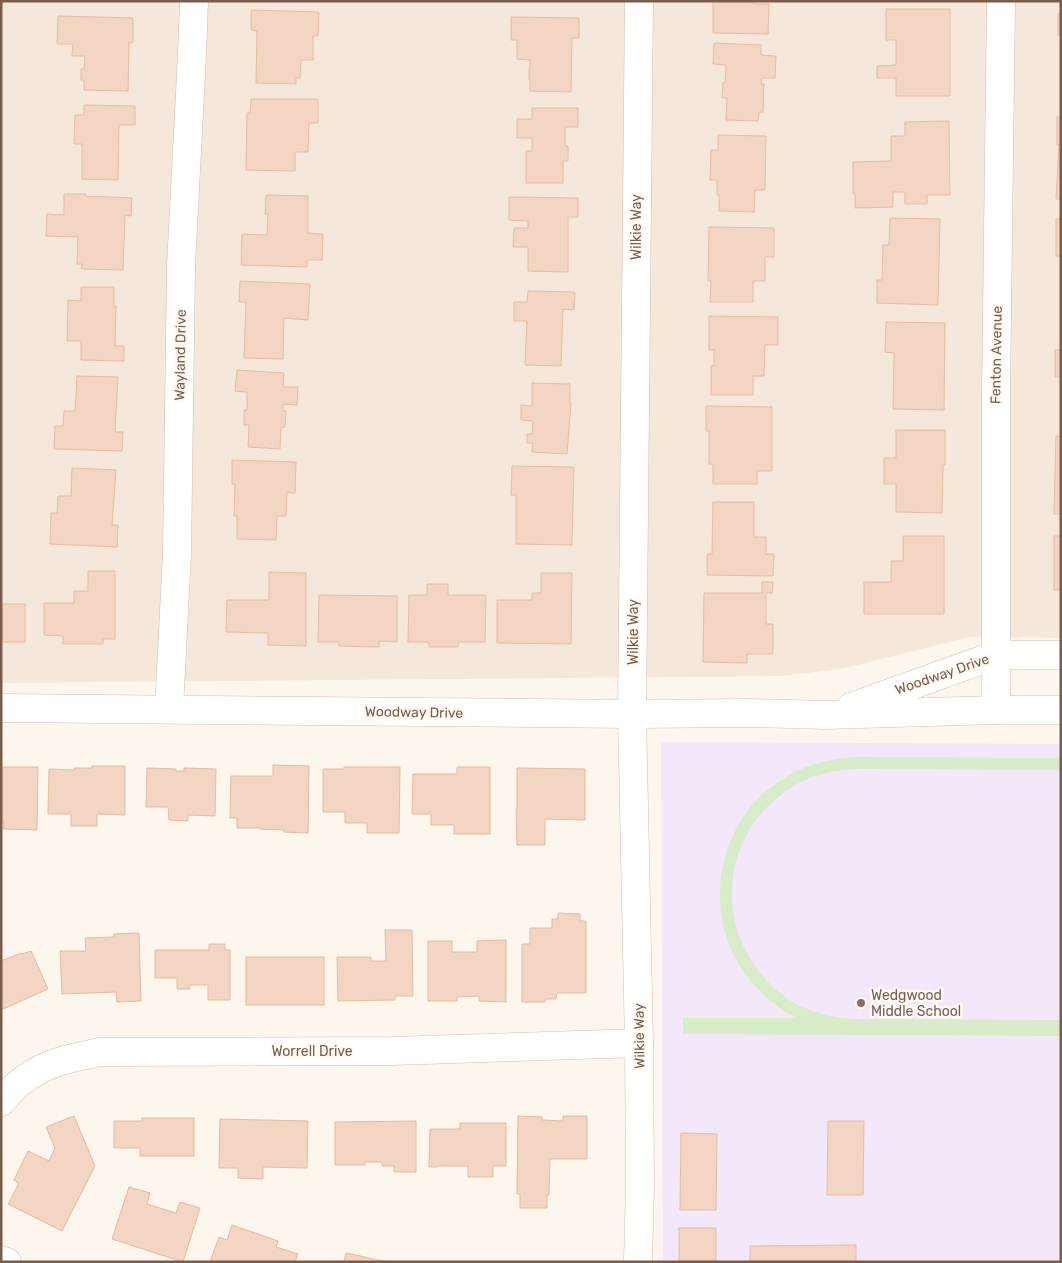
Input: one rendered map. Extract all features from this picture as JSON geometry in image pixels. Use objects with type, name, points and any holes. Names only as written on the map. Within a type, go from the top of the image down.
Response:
[{"type":"street","name":"Wayland Drive","points":[[168,709],[177,554],[181,266],[194,1]]},
{"type":"street","name":"Wilkie Way","points":[[638,1262],[640,1185],[639,1043],[632,714],[639,1]]},
{"type":"street","name":"Fenton Avenue","points":[[996,710],[996,392],[1001,1]]},
{"type":"street","name":"Woodway Drive","points":[[826,715],[996,655],[1061,655]]},
{"type":"street","name":"Woodway Drive","points":[[1,708],[632,714],[749,712],[826,715],[1061,710]]},
{"type":"street","name":"Worrell Drive","points":[[1,1102],[16,1085],[42,1067],[66,1059],[100,1052],[392,1051],[639,1043]]},
{"type":"street","points":[[1,1260],[7,1262]]},
{"type":"shaded area","points":[[1,1],[1061,1],[1061,638],[970,637],[841,669],[780,676],[1,683]]},
{"type":"shaded area","name":"Wedgwood Middle School","points":[[661,742],[1061,744],[1061,1262],[663,1262]]},
{"type":"green space","points":[[856,757],[1061,758],[1061,770],[856,769],[838,771],[809,779],[780,795],[764,810],[751,827],[735,864],[732,884],[735,922],[750,958],[762,975],[784,997],[800,1006],[834,1017],[855,1019],[1061,1020],[1061,1036],[683,1034],[683,1018],[797,1018],[780,1008],[759,991],[746,975],[732,951],[723,926],[720,899],[722,872],[729,846],[741,821],[757,800],[778,782],[806,767],[835,759]]},
{"type":"building","points":[[713,1],[754,1],[754,4],[769,4],[768,34],[713,33]]},
{"type":"building","points":[[886,9],[950,9],[950,96],[896,96],[896,78],[877,78],[877,66],[896,65],[896,40],[886,40]]},
{"type":"building","points":[[251,10],[319,12],[318,36],[313,36],[313,60],[301,60],[300,78],[296,78],[296,84],[256,83],[257,31],[251,30]]},
{"type":"building","points":[[1058,14],[1061,14],[1061,35],[1058,35]]},
{"type":"building","points":[[58,16],[133,18],[133,43],[129,42],[128,91],[84,90],[84,80],[81,80],[81,69],[84,69],[85,56],[72,56],[73,44],[57,44]]},
{"type":"building","points":[[511,17],[579,18],[579,38],[572,38],[571,92],[530,91],[530,60],[517,59],[517,40],[511,40]]},
{"type":"building","points":[[714,43],[761,45],[761,55],[776,56],[775,78],[762,78],[761,84],[764,84],[763,112],[759,112],[758,121],[726,120],[727,98],[722,98],[726,65],[713,64]]},
{"type":"building","points":[[251,99],[318,99],[318,123],[309,123],[308,152],[295,152],[295,171],[246,170],[247,113],[250,113]]},
{"type":"building","points":[[84,105],[135,106],[135,125],[119,125],[118,180],[82,179],[82,144],[74,144],[75,115],[84,115]]},
{"type":"building","points":[[532,108],[578,108],[578,127],[565,127],[565,146],[568,146],[568,161],[563,161],[563,183],[526,183],[526,151],[532,151],[532,138],[517,138],[517,119],[532,119]]},
{"type":"building","points":[[1057,117],[1061,117],[1061,199],[1056,199],[1059,145],[1057,145]]},
{"type":"building","points":[[949,121],[950,195],[927,195],[927,204],[905,204],[905,192],[893,192],[893,207],[855,208],[853,162],[891,161],[891,136],[905,136],[905,122]]},
{"type":"building","points":[[718,135],[766,136],[765,190],[755,190],[754,212],[719,211],[717,180],[710,180],[711,150],[718,150]]},
{"type":"building","points":[[64,194],[132,198],[131,216],[125,215],[123,270],[81,269],[82,264],[77,264],[78,237],[46,236],[47,214],[64,215]]},
{"type":"building","points":[[266,195],[308,196],[308,233],[323,234],[322,260],[307,260],[307,267],[241,265],[242,234],[267,235],[268,214],[265,214]]},
{"type":"building","points":[[509,197],[578,198],[578,217],[568,217],[568,272],[528,271],[528,247],[513,247],[514,228],[528,228],[528,221],[509,220]]},
{"type":"building","points":[[890,218],[940,219],[938,305],[877,303],[877,280],[882,280],[883,245],[889,245]]},
{"type":"building","points":[[1056,219],[1061,219],[1061,256],[1056,256]]},
{"type":"building","points":[[709,227],[774,228],[774,257],[765,257],[765,281],[753,281],[753,302],[710,302],[711,281],[708,281]]},
{"type":"building","points":[[240,281],[310,284],[308,320],[284,318],[283,359],[244,358],[246,302],[239,302]]},
{"type":"building","points":[[81,287],[114,287],[114,306],[116,306],[115,346],[124,346],[124,361],[81,360],[81,341],[67,341],[68,300],[81,301]]},
{"type":"building","points":[[528,291],[575,292],[574,310],[563,309],[561,366],[525,365],[527,321],[514,321],[514,302],[527,302]]},
{"type":"building","points":[[709,316],[778,317],[778,345],[765,345],[764,376],[753,376],[753,395],[711,395],[711,366],[714,366],[714,350],[709,350]]},
{"type":"building","points":[[886,322],[945,323],[944,410],[893,409],[894,353],[885,352]]},
{"type":"building","points":[[1055,350],[1061,350],[1061,377],[1055,377]]},
{"type":"building","points":[[237,370],[284,373],[283,387],[298,387],[297,405],[283,404],[283,411],[286,411],[285,427],[281,427],[280,449],[248,447],[249,425],[244,425],[244,410],[247,410],[247,392],[235,391]]},
{"type":"building","points":[[77,376],[118,377],[115,432],[123,432],[122,451],[54,449],[55,426],[63,426],[64,411],[75,411]]},
{"type":"building","points":[[532,383],[570,384],[571,403],[567,454],[532,452],[533,443],[527,443],[527,434],[532,434],[533,421],[521,420],[521,405],[532,406]]},
{"type":"building","points":[[706,406],[772,407],[772,471],[757,471],[757,484],[713,484],[713,464],[709,464],[709,431],[706,431]]},
{"type":"building","points":[[896,430],[945,430],[942,513],[896,512],[896,484],[884,484],[884,458],[896,458]]},
{"type":"building","points":[[1056,436],[1061,437],[1061,514],[1054,514]]},
{"type":"building","points":[[232,460],[296,462],[295,493],[287,492],[286,516],[277,516],[276,540],[237,539],[237,516],[234,516],[235,484],[232,484]]},
{"type":"building","points":[[512,466],[574,467],[572,545],[516,544],[516,495],[511,495]]},
{"type":"building","points":[[72,468],[116,470],[112,525],[118,525],[117,547],[50,544],[51,513],[57,513],[58,496],[71,496]]},
{"type":"building","points":[[713,502],[754,502],[754,537],[766,537],[766,554],[774,554],[773,576],[707,575],[707,554],[712,554]]},
{"type":"building","points":[[903,536],[944,536],[944,614],[864,614],[864,582],[891,582],[891,561],[903,561]]},
{"type":"building","points":[[1054,536],[1061,536],[1061,590],[1054,590]]},
{"type":"building","points":[[88,571],[115,571],[115,639],[103,639],[103,644],[63,644],[63,636],[44,635],[44,603],[74,603],[74,591],[88,591]]},
{"type":"building","points":[[269,572],[306,573],[306,646],[268,645],[268,633],[226,632],[227,600],[269,600]]},
{"type":"building","points":[[541,573],[572,573],[571,644],[497,643],[497,600],[532,600],[532,593],[541,593]]},
{"type":"building","points":[[762,582],[773,582],[772,593],[766,593],[766,624],[773,624],[773,654],[747,654],[747,663],[703,662],[704,593],[762,593]]},
{"type":"building","points":[[427,584],[448,584],[448,595],[486,595],[485,642],[458,642],[458,647],[429,647],[429,642],[408,642],[409,595],[427,595]]},
{"type":"building","points":[[319,595],[397,596],[397,642],[379,641],[379,647],[339,646],[339,642],[318,642]]},
{"type":"building","points":[[1,604],[25,604],[25,642],[1,642]]},
{"type":"building","points":[[273,765],[309,766],[308,833],[260,828],[237,828],[237,818],[230,818],[231,776],[273,776]]},
{"type":"building","points":[[92,766],[125,766],[125,815],[97,814],[97,826],[71,826],[71,814],[48,814],[49,769],[74,770],[74,768],[92,768]]},
{"type":"building","points":[[1,767],[38,767],[37,830],[3,829],[4,822],[1,822]]},
{"type":"building","points":[[344,767],[400,767],[399,833],[367,833],[367,823],[345,823],[345,812],[323,812],[323,769],[344,769]]},
{"type":"building","points":[[457,767],[490,767],[490,834],[454,834],[454,825],[431,825],[431,814],[412,814],[413,774],[457,774]]},
{"type":"building","points":[[147,768],[176,769],[176,771],[184,771],[184,768],[216,769],[215,816],[188,815],[188,821],[169,820],[168,807],[146,807]]},
{"type":"building","points":[[517,768],[585,769],[585,820],[545,819],[545,845],[517,845]]},
{"type":"building","points":[[558,913],[580,914],[580,921],[586,921],[586,993],[557,993],[556,999],[546,999],[545,1002],[522,1002],[522,944],[530,944],[530,928],[552,928],[552,919],[558,919]]},
{"type":"building","points":[[385,930],[412,930],[413,996],[395,996],[395,1000],[338,1001],[337,957],[371,957],[371,961],[386,961]]},
{"type":"building","points":[[139,933],[141,1001],[117,1002],[116,992],[62,994],[60,951],[86,951],[85,938],[114,937],[114,934]]},
{"type":"building","points":[[506,940],[506,1002],[479,1001],[479,996],[457,997],[457,1001],[428,1001],[428,941],[452,941],[452,952],[477,952],[477,941]]},
{"type":"building","points":[[209,944],[225,944],[225,950],[230,950],[230,1000],[208,1000],[208,985],[190,985],[190,989],[177,989],[177,978],[155,978],[155,950],[209,950]]},
{"type":"building","points":[[31,951],[48,989],[1,1010],[1,961]]},
{"type":"building","points":[[246,957],[324,957],[324,1005],[246,1005]]},
{"type":"building","points":[[74,1116],[95,1166],[62,1231],[8,1204],[19,1183],[14,1180],[28,1151],[49,1161],[55,1148],[46,1127]]},
{"type":"building","points":[[518,1116],[542,1117],[542,1120],[563,1121],[563,1116],[587,1116],[587,1159],[550,1159],[547,1208],[520,1208],[520,1194],[517,1194]]},
{"type":"building","points":[[142,1118],[194,1118],[194,1156],[140,1156],[140,1148],[114,1148],[114,1121],[142,1121]]},
{"type":"building","points":[[220,1119],[308,1121],[307,1168],[263,1167],[263,1179],[238,1178],[238,1168],[219,1168]]},
{"type":"building","points":[[416,1121],[416,1172],[394,1172],[394,1166],[382,1166],[382,1162],[365,1162],[365,1165],[335,1165],[335,1122]]},
{"type":"building","points":[[828,1121],[864,1121],[863,1195],[827,1195]]},
{"type":"building","points":[[460,1123],[506,1123],[506,1166],[493,1166],[493,1177],[468,1177],[468,1166],[429,1167],[430,1129],[460,1129]]},
{"type":"building","points":[[681,1133],[717,1134],[716,1210],[680,1210]]},
{"type":"building","points":[[129,1187],[150,1193],[147,1204],[176,1213],[180,1202],[200,1208],[183,1262],[112,1239]]},
{"type":"building","points":[[232,1225],[278,1241],[276,1247],[298,1254],[295,1262],[210,1262],[219,1237],[227,1240]]},
{"type":"building","points":[[679,1228],[716,1228],[716,1262],[679,1262]]},
{"type":"building","points":[[856,1245],[856,1262],[750,1262],[750,1246]]},
{"type":"building","points":[[346,1253],[388,1262],[344,1262]]},
{"type":"place","name":"Wedgwood Middle School","points":[[861,1003]]}]
